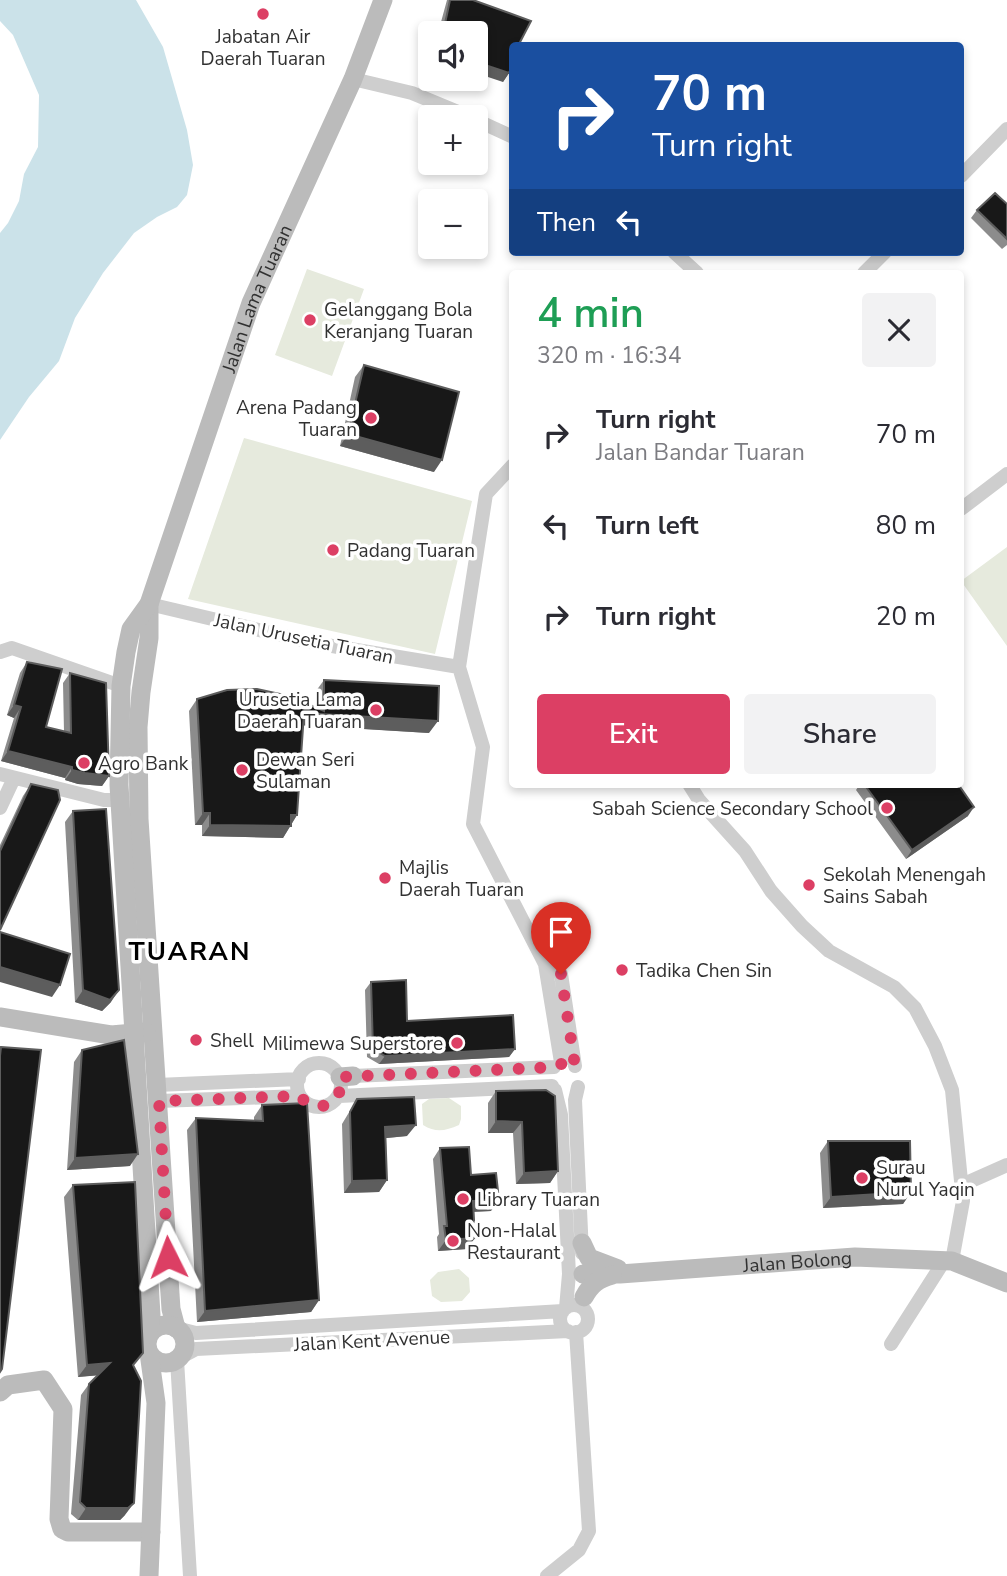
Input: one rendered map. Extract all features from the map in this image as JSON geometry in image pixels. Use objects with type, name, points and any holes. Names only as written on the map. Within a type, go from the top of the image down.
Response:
[{"type":"street","name":"Jalan Lama Tuaran","points":[[136,1098],[120,800],[121,686],[131,629],[149,604],[251,303],[353,79],[383,0]]},
{"type":"street","points":[[353,79],[412,93],[441,105]]},
{"type":"street","points":[[488,126],[509,135]]},
{"type":"street","points":[[964,173],[1007,129]]},
{"type":"street","points":[[678,256],[694,270]]},
{"type":"street","points":[[867,270],[881,256]]},
{"type":"street","points":[[509,469],[486,494],[459,667],[483,747],[473,824],[545,964],[564,1065],[581,1079],[575,1100],[582,1243],[576,1274],[561,1320],[572,1331],[589,1531],[579,1550],[547,1576]]},
{"type":"street","points":[[964,507],[1007,474]]},
{"type":"street","name":"Jalan Lama Tuaran","points":[[149,604],[149,638],[138,727],[139,792],[171,1309],[176,1328]]},
{"type":"street","name":"Jalan Urusetia Tuaran","points":[[149,604],[314,643],[459,667]]},
{"type":"street","points":[[0,652],[12,648],[121,686]]},
{"type":"street","points":[[0,808],[7,776],[94,798],[120,800]]},
{"type":"street","points":[[692,788],[745,851],[771,891],[802,926],[829,951],[894,987],[915,1008],[935,1046],[952,1090],[963,1201],[948,1261],[891,1345]]},
{"type":"street","points":[[0,1017],[111,1035],[154,1032]]},
{"type":"street","points":[[111,1035],[121,1042],[127,1052],[136,1098],[151,1321],[148,1347],[156,1403],[149,1576]]},
{"type":"street","points":[[344,1083],[334,1102],[321,1107],[307,1104],[300,1096],[299,1079],[304,1071],[316,1064],[330,1067],[344,1083],[411,1094],[553,1088],[570,1093],[578,1087]]},
{"type":"street","points":[[344,1083],[564,1065]]},
{"type":"street","points":[[564,1065],[550,1076],[561,1115],[576,1274],[588,1315],[587,1324],[572,1331]]},
{"type":"street","points":[[136,1098],[158,1093],[299,1079]]},
{"type":"street","points":[[158,1093],[300,1096]]},
{"type":"street","points":[[962,1185],[1007,1165]]},
{"type":"street","points":[[582,1243],[589,1258],[626,1273]]},
{"type":"street","name":"Jalan Bolong","points":[[576,1274],[626,1273],[855,1256],[948,1261],[1007,1283]]},
{"type":"street","points":[[584,1303],[590,1286],[601,1278],[626,1273]]},
{"type":"street","points":[[564,1310],[584,1303]]},
{"type":"street","name":"Jalan Kent Avenue","points":[[176,1328],[196,1333],[564,1310]]},
{"type":"street","points":[[148,1347],[157,1327],[169,1326],[176,1328],[183,1336],[185,1345],[175,1360],[156,1403]]},
{"type":"street","name":"Jalan Kent Avenue","points":[[175,1360],[196,1349],[572,1331]]},
{"type":"street","points":[[148,1347],[158,1361],[175,1360]]},
{"type":"street","points":[[175,1360],[190,1576]]},
{"type":"street","points":[[0,1392],[8,1385],[44,1380],[63,1409],[59,1520],[62,1529],[68,1532],[150,1532]]},
{"type":"shaded area","points":[[307,269],[364,289],[332,376],[275,355]]},
{"type":"shaded area","name":"Padang Tuaran","points":[[244,438],[472,501],[435,654],[188,599]]},
{"type":"shaded area","points":[[1007,547],[1007,646],[964,585],[964,579]]},
{"type":"shaded area","points":[[449,1098],[461,1106],[459,1125],[441,1130],[423,1125],[422,1104],[429,1099]]},
{"type":"shaded area","points":[[459,1269],[469,1278],[470,1292],[462,1301],[441,1302],[432,1296],[430,1280],[438,1272]]},
{"type":"water","points":[[0,0],[136,0],[163,47],[187,130],[193,165],[187,195],[177,207],[134,233],[103,273],[75,318],[59,361],[29,397],[0,440],[0,233],[19,201],[24,174],[38,147],[39,95],[13,35],[0,21]]},
{"type":"building","points":[[450,0],[473,0],[531,21],[520,42],[509,42],[509,73],[488,66],[488,21],[446,21]]},
{"type":"building","points":[[995,193],[1007,204],[1007,239],[977,210]]},
{"type":"building","points":[[364,365],[459,392],[442,460],[348,434]]},
{"type":"building","points":[[27,662],[62,669],[46,727],[71,733],[70,673],[106,683],[109,776],[72,770],[72,767],[8,751],[21,707],[14,705]]},
{"type":"building","name":"Dewan Seri Sulaman","points":[[324,680],[439,686],[438,721],[304,713],[297,815],[291,815],[291,826],[210,825],[210,813],[203,813],[197,699],[227,690],[257,689],[289,696],[324,711]]},
{"type":"building","points":[[31,784],[58,790],[60,800],[0,930],[0,851]]},
{"type":"building","points":[[867,788],[961,788],[974,807],[912,850]]},
{"type":"building","points":[[106,809],[119,990],[110,1000],[83,990],[73,811]]},
{"type":"building","points":[[0,932],[70,954],[60,985],[0,967]]},
{"type":"building","points":[[406,980],[407,1021],[513,1015],[515,1049],[385,1056],[373,1049],[371,982]]},
{"type":"building","points":[[124,1040],[138,1154],[75,1158],[82,1050]]},
{"type":"building","points":[[1,1047],[41,1050],[0,1372],[0,1056]]},
{"type":"building","points":[[546,1090],[555,1096],[558,1171],[524,1173],[522,1122],[496,1121],[496,1091]]},
{"type":"building","points":[[414,1097],[416,1125],[385,1127],[387,1180],[352,1181],[350,1112],[357,1099]]},
{"type":"building","points":[[307,1103],[319,1300],[205,1311],[196,1118],[263,1121],[262,1105]]},
{"type":"building","name":"Surau Nurul Yaqin","points":[[828,1141],[910,1141],[911,1192],[831,1197]]},
{"type":"building","name":"Library Tuaran","points":[[469,1147],[471,1175],[496,1173],[499,1200],[473,1201],[475,1238],[446,1240],[440,1148]]},
{"type":"building","points":[[135,1182],[143,1353],[133,1365],[141,1381],[134,1503],[128,1508],[86,1508],[80,1502],[89,1384],[110,1363],[87,1365],[73,1185]]},
{"type":"place","name":"Jabatan Air Daerah Tuaran","points":[[263,14]]},
{"type":"place","name":"Gelanggang Bola Keranjang Tuaran","points":[[310,320]]},
{"type":"place","name":"Arena Padang Tuaran","points":[[371,418]]},
{"type":"place","name":"Padang Tuaran","points":[[333,550]]},
{"type":"place","name":"Urusetia Lama Daerah Tuaran","points":[[376,710]]},
{"type":"place","name":"Agro Bank","points":[[84,763]]},
{"type":"place","name":"Dewan Seri Sulaman","points":[[242,770]]},
{"type":"place","name":"Sabah Science Secondary School","points":[[887,808]]},
{"type":"place","name":"Majlis Daerah Tuaran","points":[[385,878]]},
{"type":"place","name":"Sekolah Menengah Sains Sabah","points":[[809,885]]},
{"type":"place","name":"Tadika Chen Sin","points":[[622,970]]},
{"type":"place","name":"Shell","points":[[196,1040]]},
{"type":"place","name":"Milimewa Superstore","points":[[457,1043]]},
{"type":"place","name":"Surau Nurul Yaqin","points":[[862,1178]]},
{"type":"place","name":"Library Tuaran","points":[[463,1199]]},
{"type":"place","name":"Non-Halal Restaurant","points":[[453,1241]]},
{"type":"district","name":"TUARAN","points":[[190,951]]},
{"type":"route","points":[[168,1257],[159,1101],[300,1096],[307,1104],[321,1107],[334,1102],[339,1096],[340,1077],[554,1067],[561,1062],[575,1066],[561,974]]}]
